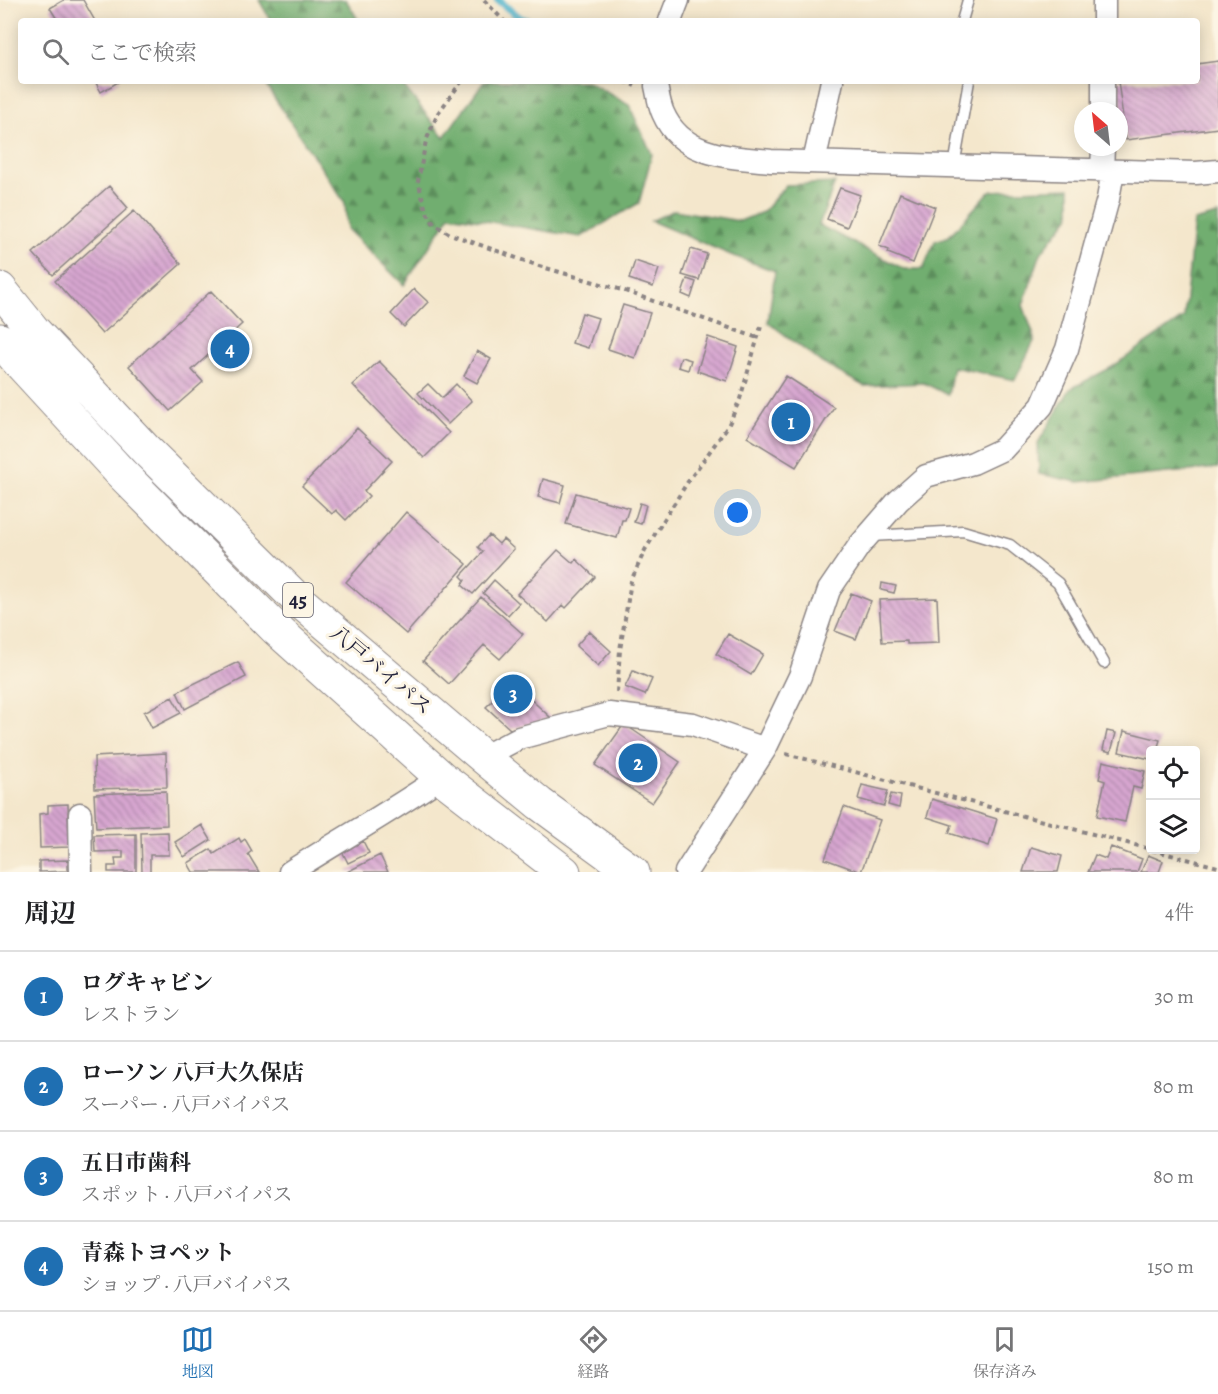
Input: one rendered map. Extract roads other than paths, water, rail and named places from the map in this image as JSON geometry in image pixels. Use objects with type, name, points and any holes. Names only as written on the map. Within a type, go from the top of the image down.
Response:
[{"type":"highway","name":"八戸バイパス","points":[[0,289],[34,331],[146,450],[297,599],[540,804],[633,872]]},
{"type":"highway","name":"八戸バイパス","points":[[0,340],[120,472],[276,629],[441,777],[564,872]]},
{"type":"street","points":[[671,18],[678,0]]},
{"type":"street","points":[[1104,0],[1104,18]]},
{"type":"street","points":[[656,84],[663,113],[674,131],[695,148],[724,157],[771,161],[1108,171],[1196,173],[1218,171]]},
{"type":"street","points":[[814,162],[831,84]]},
{"type":"street","points":[[1103,84],[1103,102]]},
{"type":"street","points":[[686,872],[765,749],[800,676],[829,590],[859,546],[898,501],[927,476],[973,463],[1003,449],[1042,406],[1067,349],[1108,199],[1108,171],[1104,156]]},
{"type":"street","points":[[483,757],[519,738],[609,714],[693,724],[765,749]]},
{"type":"street","points":[[290,872],[400,805],[441,777]]},
{"type":"street","points":[[80,814],[81,872]]},
{"type":"lane","points":[[963,18],[968,0]]},
{"type":"lane","points":[[954,166],[968,84]]},
{"type":"lane","points":[[867,536],[963,531],[1010,545],[1058,583],[1104,663]]},
{"type":"waterway","points":[[498,0],[520,18]]},
{"type":"place","name":"青森トヨペット","points":[[230,349]]},
{"type":"place","name":"ログキャビン","points":[[791,422]]},
{"type":"place","name":"五日市歯科","points":[[513,694]]},
{"type":"place","name":"ローソン 八戸大久保店","points":[[638,763]]}]
